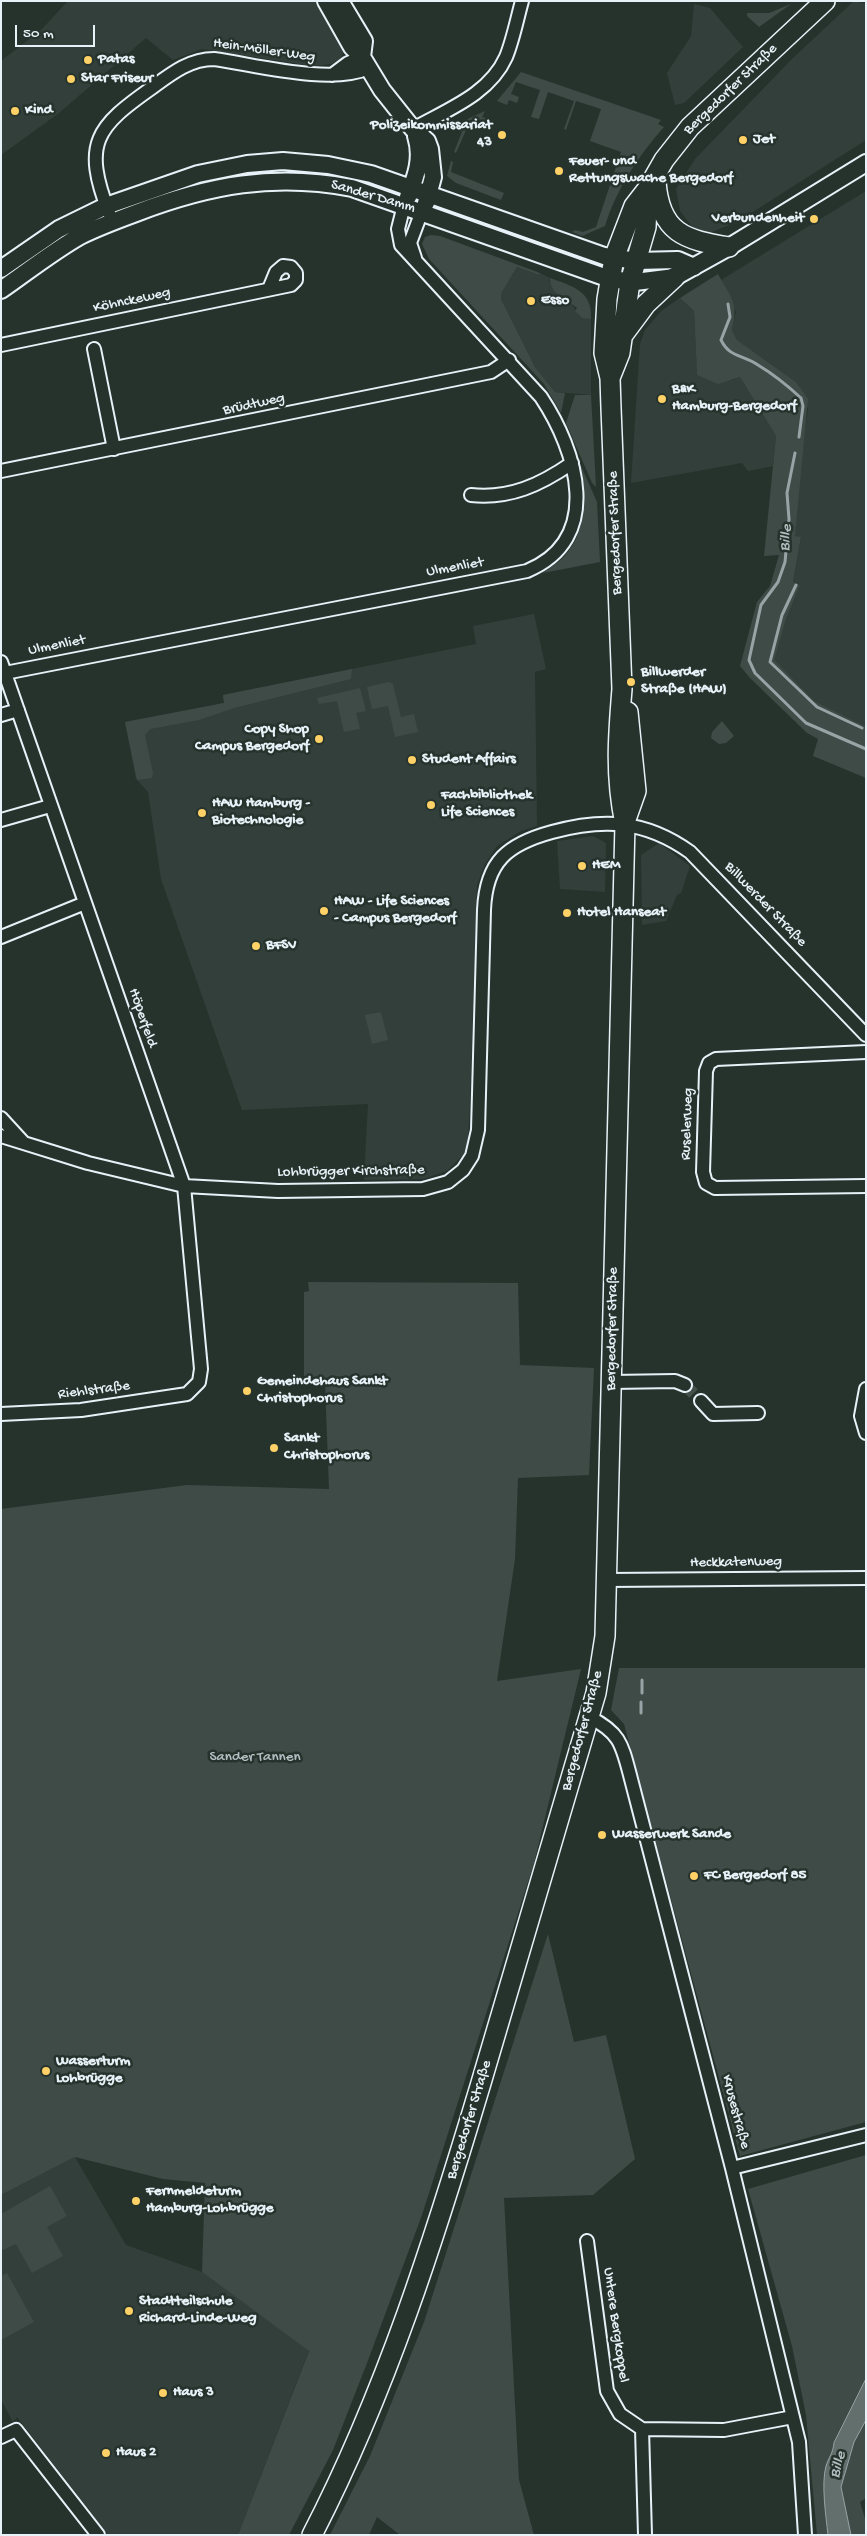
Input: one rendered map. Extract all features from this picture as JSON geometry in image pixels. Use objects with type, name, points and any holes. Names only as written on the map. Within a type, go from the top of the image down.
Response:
[{"type":"main road","points":[[326,1],[352,47],[366,62],[382,90],[413,130],[420,156],[404,205]]},
{"type":"main road","points":[[340,1],[364,41],[366,62]]},
{"type":"main road","name":"Bergedorfer Straße","points":[[312,2535],[352,2451],[395,2345],[440,2218],[588,1717],[599,1676],[605,1636],[625,824],[618,790],[618,735],[622,689],[610,378],[604,352],[610,279],[614,258],[634,206],[674,147],[699,117],[825,1]]},
{"type":"main road","points":[[413,130],[423,135],[430,149],[433,177],[422,212]]},
{"type":"main road","name":"Sander Damm","points":[[1,269],[59,229],[106,206],[198,174],[262,162],[304,162],[371,174],[573,247],[614,258],[636,261],[678,260],[694,267]]},
{"type":"main road","name":"Sander Damm","points":[[1,290],[69,243],[112,222],[200,191],[262,181],[324,182],[352,188],[610,279],[630,282],[675,278],[730,247],[866,163]]},
{"type":"main road","points":[[652,180],[666,219],[673,229],[697,242],[730,247]]},
{"type":"main road","name":"Bergedorfer Straße","points":[[610,378],[620,353],[630,282],[646,227],[652,180]]},
{"type":"main road","points":[[621,338],[638,313],[675,278]]},
{"type":"street","points":[[413,130],[478,92],[498,72],[507,53],[522,1]]},
{"type":"street","name":"Hein-Möller-Weg","points":[[112,222],[95,170],[96,152],[101,135],[108,122],[119,110],[181,67],[206,59],[214,59],[310,74],[332,74],[348,63],[366,62]]},
{"type":"street","name":"Ulmenliet","points":[[3,667],[527,571],[556,553],[572,526],[577,500],[572,463],[546,403],[415,258],[404,250],[398,240],[404,205]]},
{"type":"street","points":[[415,258],[410,243],[422,212]]},
{"type":"street","name":"Köhnckeweg","points":[[1,345],[269,289]]},
{"type":"street","points":[[94,349],[114,449]]},
{"type":"street","name":"Brüdtweg","points":[[1,471],[491,372],[509,360]]},
{"type":"street","points":[[471,495],[487,497],[525,490],[538,485],[572,463]]},
{"type":"street","name":"Höperfeld","points":[[3,667],[184,1186],[201,1370],[199,1382],[190,1392]]},
{"type":"street","points":[[1,715],[18,710]]},
{"type":"street","points":[[1,820],[50,806]]},
{"type":"street","name":"Lohbrügger Kirchstraße","points":[[1,1136],[88,1163],[184,1186],[278,1190],[423,1189],[448,1182],[463,1170],[472,1156],[478,1130],[485,893],[492,871],[510,849],[536,836],[593,824],[625,824]]},
{"type":"street","name":"Billwerder Straße","points":[[625,824],[658,833],[679,844],[699,860],[866,1034]]},
{"type":"street","points":[[1,937],[85,904]]},
{"type":"street","name":"Ruselerweg","points":[[866,1052],[716,1059],[711,1062],[706,1071],[703,1172],[706,1183],[715,1188],[866,1186]]},
{"type":"street","points":[[1,1118],[23,1142]]},
{"type":"street","points":[[612,1382],[675,1381],[685,1385]]},
{"type":"street","points":[[866,1389],[861,1416],[866,1433]]},
{"type":"street","name":"Riehlstraße","points":[[1,1414],[81,1410],[190,1392]]},
{"type":"street","points":[[701,1402],[713,1414],[758,1413]]},
{"type":"street","name":"Heckkatenweg","points":[[606,1580],[866,1578]]},
{"type":"street","name":"Krusestraße","points":[[588,1717],[609,1728],[623,1746],[732,2168],[799,2442],[805,2535]]},
{"type":"street","points":[[732,2168],[866,2135]]},
{"type":"street","name":"Untere Bergkoppel","points":[[587,2241],[606,2391],[620,2414],[642,2429]]},
{"type":"street","points":[[645,2535],[642,2429],[724,2430],[793,2417]]},
{"type":"street","points":[[1,2437],[16,2430],[98,2535]]},
{"type":"shaded area","points":[[68,1],[322,1],[343,42],[344,50],[341,58],[332,64],[312,66],[202,49],[173,60],[146,38],[59,113],[1,155],[1,61],[41,30]]},
{"type":"shaded area","points":[[854,1],[866,4],[866,140],[737,222],[712,232],[701,233],[694,229],[680,211],[676,189],[695,159],[793,58]]},
{"type":"shaded area","points":[[694,4],[710,8],[743,47],[684,103],[675,105],[667,73],[691,36]]},
{"type":"shaded area","points":[[866,191],[866,732],[865,727],[814,701],[773,660],[786,619],[800,585],[793,582],[801,538],[795,536],[799,473],[808,409],[796,382],[737,340],[732,330],[736,312],[721,280]]},
{"type":"shaded area","name":"Esso","points":[[517,267],[539,275],[540,273],[550,278],[549,281],[562,299],[569,304],[571,303],[580,317],[591,319],[591,395],[555,392],[535,367],[501,299],[502,292]]},
{"type":"shaded area","points":[[680,298],[694,311],[697,375],[732,380],[740,377],[776,436],[773,466],[748,471],[742,463],[631,483],[640,344],[645,330],[661,311]]},
{"type":"shaded area","name":"HAW - Life Sciences - Campus Bergedorf","points":[[534,614],[546,669],[535,672],[537,826],[521,831],[497,846],[485,864],[477,885],[470,1103],[468,1140],[464,1154],[447,1171],[423,1179],[364,1180],[368,1104],[242,1110],[161,879],[148,792],[136,779],[125,722],[224,703],[223,695],[476,644],[473,626]]},
{"type":"shaded area","name":"HEM","points":[[593,836],[606,843],[605,892],[560,889],[557,841]]},
{"type":"shaded area","points":[[659,843],[690,866],[681,893],[677,895],[666,921],[642,925],[641,855]]},
{"type":"shaded area","name":"Stadtteilschule Richard-Linde-Weg","points":[[75,2157],[126,2245],[202,2272],[309,2350],[238,2535],[108,2535],[17,2417],[13,2422],[1,2400],[1,2195]]},
{"type":"green space","points":[[791,4],[759,27],[747,16],[747,13],[769,13]]},
{"type":"green space","points":[[521,72],[661,120],[658,124],[664,127],[629,174],[615,199],[605,226],[582,236],[572,232],[575,230],[583,232],[596,227],[621,152],[590,141],[601,109],[576,101],[566,130],[564,129],[574,101],[548,92],[539,119],[531,117],[540,90],[516,82],[511,94],[519,97],[517,103],[509,100],[507,105],[497,101]]},
{"type":"green space","points":[[485,111],[482,117],[486,118],[483,126],[469,123],[456,153],[454,152],[462,132],[450,127]]},
{"type":"green space","points":[[451,161],[453,162],[451,172],[504,193],[501,200],[456,183],[447,176]]},
{"type":"green space","points":[[431,235],[440,236],[540,273],[539,275],[517,267],[502,292],[501,299],[535,367],[555,392],[565,393],[561,413],[544,384],[429,259],[422,244],[425,237]]},
{"type":"green space","points":[[718,274],[734,306],[735,313],[732,330],[737,340],[796,382],[808,399],[795,536],[801,537],[793,582],[800,585],[786,619],[774,660],[814,701],[866,727],[866,778],[813,756],[818,739],[807,733],[740,666],[757,602],[770,586],[779,555],[764,556],[776,436],[740,377],[718,384],[697,375],[694,311],[680,298]]},
{"type":"green space","points":[[550,278],[573,287],[585,296],[589,302],[591,319],[582,318],[575,311],[577,308],[556,293]]},
{"type":"green space","points":[[575,395],[591,395],[596,487],[592,483],[566,423]]},
{"type":"green space","points":[[578,459],[597,502],[600,562],[543,573],[565,556],[574,543],[579,531],[583,508]]},
{"type":"green space","points":[[352,669],[351,679],[234,708],[199,720],[150,729],[145,735],[153,773],[152,778],[137,780],[125,722],[224,703],[223,695]]},
{"type":"green space","points":[[389,682],[393,684],[401,717],[414,714],[418,732],[395,737],[388,706],[372,709],[367,687]]},
{"type":"green space","points":[[360,688],[366,711],[356,713],[360,729],[344,732],[337,701],[319,704],[317,698]]},
{"type":"green space","points":[[722,721],[734,736],[726,743],[719,744],[711,738],[712,732]]},
{"type":"green space","points":[[381,1012],[388,1040],[372,1044],[365,1015]]},
{"type":"green space","name":"Sander Tannen","points":[[308,1282],[518,1283],[520,1365],[594,1368],[589,1475],[518,1478],[515,1559],[497,1681],[581,1669],[534,1863],[422,2215],[333,2450],[289,2535],[238,2535],[309,2351],[202,2272],[205,2183],[163,2179],[75,2157],[1,2195],[1,1509],[187,1485],[329,1489],[325,1383],[304,1383],[304,1292],[309,1291]]},
{"type":"green space","points":[[619,1668],[866,1668],[866,2122],[740,2156],[624,1724],[611,1710]]},
{"type":"green space","points":[[548,1934],[574,2042],[606,2035],[635,2159],[593,2195],[504,2198],[519,2480],[534,2535],[400,2535],[377,2517],[369,2535],[330,2535],[370,2456],[424,2322]]},
{"type":"green space","points":[[866,2155],[866,2498],[860,2502],[866,2522],[866,2535],[817,2535],[806,2415],[792,2346],[748,2189]]},
{"type":"green space","points":[[50,2186],[67,2216],[47,2227],[63,2256],[32,2273],[16,2244],[3,2250],[1,2247],[1,2214]]},
{"type":"green space","points":[[7,2273],[34,2322],[1,2340],[1,2276]]},
{"type":"water","points":[[866,2379],[866,2420],[854,2442],[841,2487],[851,2535],[828,2535],[824,2491],[826,2466],[834,2443]]},
{"type":"waterway","name":"Bille","points":[[728,304],[730,317],[721,340],[732,353],[764,369],[801,398],[803,406],[799,437]]},
{"type":"waterway","name":"Bille","points":[[795,453],[787,493],[789,519],[785,562],[778,582],[761,605],[749,660],[755,673],[806,723],[866,749]]},
{"type":"waterway","points":[[796,585],[782,615],[770,662],[817,707],[862,728]]},
{"type":"waterway","points":[[642,1680],[642,1693]]},
{"type":"waterway","points":[[641,1702],[641,1713]]},
{"type":"tunnel","points":[[685,1385],[701,1401]]},
{"type":"place","name":"Patas","points":[[88,60]]},
{"type":"place","name":"Star Friseur","points":[[71,79]]},
{"type":"place","name":"Kind","points":[[15,111]]},
{"type":"place","name":"Polizeikommissariat 43","points":[[502,135]]},
{"type":"place","name":"Jet","points":[[743,140]]},
{"type":"place","name":"Feuer- und Rettungswache Bergedorf","points":[[559,171]]},
{"type":"place","name":"Verbundenheit","points":[[814,219]]},
{"type":"place","name":"Esso","points":[[531,301]]},
{"type":"place","name":"B&K Hamburg-Bergedorf","points":[[662,399]]},
{"type":"place","name":"Billwerder Straße (HAW)","points":[[631,682]]},
{"type":"place","name":"Copy Shop Campus Bergedorf","points":[[319,739]]},
{"type":"place","name":"Student Affairs","points":[[412,760]]},
{"type":"place","name":"Fachbibliothek Life Sciences","points":[[431,805]]},
{"type":"place","name":"HAW Hamburg - Biotechnologie","points":[[202,813]]},
{"type":"place","name":"HEM","points":[[582,866]]},
{"type":"place","name":"HAW - Life Sciences - Campus Bergedorf","points":[[324,911]]},
{"type":"place","name":"Hotel Hanseat","points":[[567,913]]},
{"type":"place","name":"BFSV","points":[[256,946]]},
{"type":"place","name":"Gemeindehaus Sankt Christophorus","points":[[247,1391]]},
{"type":"place","name":"Sankt Christophorus","points":[[274,1448]]},
{"type":"place","name":"Wasserwerk Sande","points":[[602,1835]]},
{"type":"place","name":"FC Bergedorf 85","points":[[694,1876]]},
{"type":"place","name":"Wasserturm Lohbrügge","points":[[46,2071]]},
{"type":"place","name":"Fernmeldeturm Hamburg-Lohbrügge","points":[[136,2201]]},
{"type":"place","name":"Stadtteilschule Richard-Linde-Weg","points":[[129,2311]]},
{"type":"place","name":"Haus 3","points":[[163,2393]]},
{"type":"place","name":"Haus 2","points":[[106,2453]]}]
